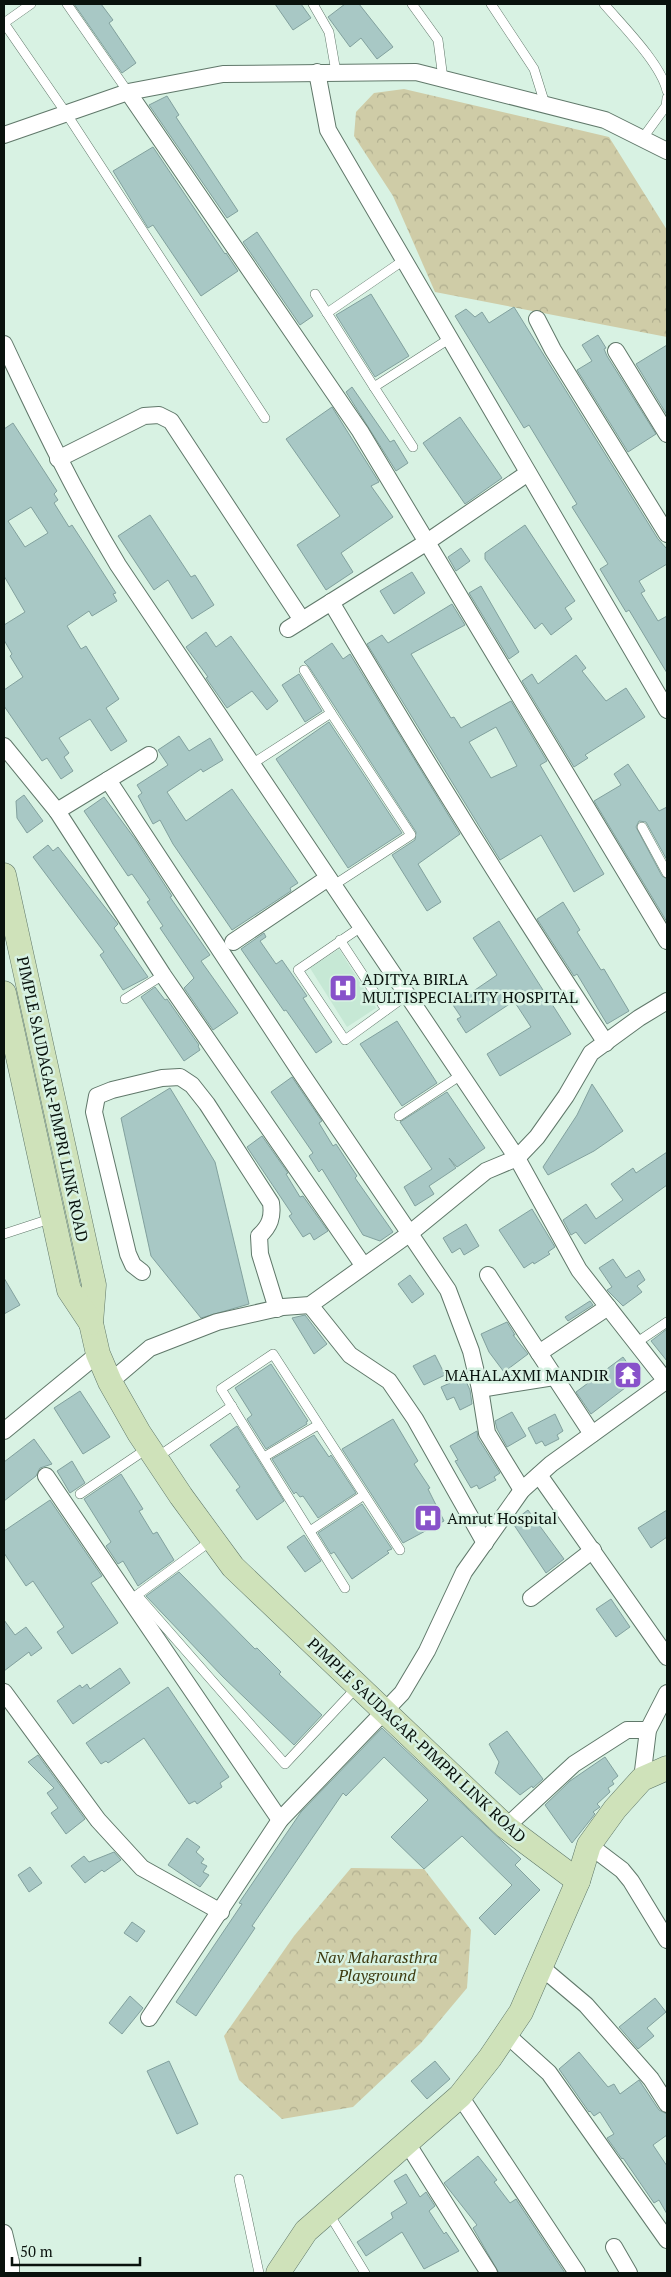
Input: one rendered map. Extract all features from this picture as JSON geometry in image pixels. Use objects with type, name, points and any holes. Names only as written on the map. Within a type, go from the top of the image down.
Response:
[{"type":"street","points":[[317,72],[328,130],[667,710]]},
{"type":"street","points":[[4,135],[128,92],[223,74],[416,72],[604,120],[667,152]]},
{"type":"street","points":[[128,92],[360,430],[667,941]]},
{"type":"street","points":[[537,319],[553,350],[667,534]]},
{"type":"street","points":[[4,344],[58,459],[83,507],[118,565],[517,1158],[579,1270],[667,1380],[539,1474],[522,1490],[464,1572],[427,1651],[402,1693],[280,1820],[221,1912],[149,2018]]},
{"type":"street","points":[[616,351],[667,434]]},
{"type":"street","points":[[58,459],[144,416],[159,415],[171,421],[302,620]]},
{"type":"street","points":[[288,629],[427,542],[528,473]]},
{"type":"street","points":[[331,602],[410,737],[520,914],[606,1043]]},
{"type":"street","points":[[4,746],[57,811],[163,975],[363,1265]]},
{"type":"street","points":[[57,811],[149,755]]},
{"type":"street","points":[[108,780],[448,1290],[471,1351],[480,1389],[487,1433],[522,1490]]},
{"type":"street","name":"PIMPLE SAUDAGAR-PIMPRI LINK ROAD","points":[[4,875],[94,1285],[90,1324]]},
{"type":"street","points":[[233,942],[331,882]]},
{"type":"street","name":"PIMPLE SAUDAGAR-PIMPRI LINK ROAD","points":[[4,993],[69,1290],[90,1324],[98,1354],[122,1406],[152,1453],[233,1567],[506,1828],[578,1882]]},
{"type":"street","points":[[110,1382],[150,1348],[217,1322],[277,1309],[310,1305],[363,1265],[409,1234],[486,1171],[517,1158],[542,1130],[566,1096],[591,1053],[639,1018],[667,1001]]},
{"type":"street","points":[[142,1272],[133,1265],[128,1254],[94,1112],[97,1096],[112,1090],[162,1078],[180,1077],[192,1085],[207,1104],[271,1203],[272,1216],[266,1229],[259,1236],[260,1254],[277,1309]]},
{"type":"street","points":[[488,1276],[592,1434]]},
{"type":"street","points":[[310,1305],[350,1355],[390,1381],[415,1419],[485,1543]]},
{"type":"street","points":[[539,1352],[608,1307]]},
{"type":"street","points":[[4,1431],[98,1354]]},
{"type":"street","points":[[480,1389],[554,1377]]},
{"type":"street","points":[[539,1474],[667,1657]]},
{"type":"street","points":[[46,1476],[280,1820]]},
{"type":"street","points":[[531,1598],[593,1550]]},
{"type":"street","points":[[4,1692],[98,1820],[142,1868],[221,1912]]},
{"type":"street","points":[[642,1779],[648,1730],[667,1693]]},
{"type":"street","points":[[506,1828],[574,1764],[627,1730],[648,1730]]},
{"type":"street","points":[[278,2273],[306,2231],[460,2096],[507,2035],[521,2012],[578,1882],[589,1845],[615,1809],[642,1779],[667,1768]]},
{"type":"street","points":[[589,1845],[622,1870],[631,1881],[667,1940]]},
{"type":"street","points":[[541,1966],[586,2005],[651,2079],[667,2104]]},
{"type":"street","points":[[507,2035],[550,2073],[667,2240]]},
{"type":"street","points":[[460,2096],[578,2273]]},
{"type":"street","points":[[407,2143],[489,2273]]},
{"type":"street","points":[[4,2233],[11,2262],[11,2273]]},
{"type":"street","points":[[614,2247],[629,2273]]},
{"type":"lane","points":[[31,4],[4,23],[66,113],[265,418]]},
{"type":"lane","points":[[67,4],[128,92]]},
{"type":"lane","points":[[313,4],[329,32],[336,72]]},
{"type":"lane","points":[[412,4],[438,40],[443,79]]},
{"type":"lane","points":[[491,4],[534,69],[544,104]]},
{"type":"lane","points":[[604,4],[658,69],[665,81],[667,91]]},
{"type":"lane","points":[[642,139],[666,106],[667,98]]},
{"type":"lane","points":[[327,314],[404,260]]},
{"type":"lane","points":[[315,294],[413,447]]},
{"type":"lane","points":[[374,387],[449,339]]},
{"type":"lane","points":[[304,670],[411,836],[331,882]]},
{"type":"lane","points":[[252,764],[331,713]]},
{"type":"lane","points":[[642,827],[667,873]]},
{"type":"lane","points":[[361,927],[298,970],[345,1040],[407,995]]},
{"type":"lane","points":[[340,940],[386,1010]]},
{"type":"lane","points":[[125,999],[163,975]]},
{"type":"lane","points":[[399,1116],[461,1075]]},
{"type":"lane","points":[[4,1234],[53,1218]]},
{"type":"lane","points":[[636,1343],[667,1322]]},
{"type":"lane","points":[[346,1588],[221,1389],[273,1354],[400,1550]]},
{"type":"lane","points":[[80,1494],[232,1406]]},
{"type":"lane","points":[[264,1458],[318,1425]]},
{"type":"lane","points":[[310,1531],[364,1495]]},
{"type":"lane","points":[[212,1540],[137,1595],[285,1764],[358,1686]]},
{"type":"lane","points":[[239,2179],[259,2273]]},
{"type":"lane","points":[[328,2212],[365,2273]]},
{"type":"shaded area","name":"ADITYA BIRLA MULTISPECIALITY HOSPITAL","points":[[339,949],[376,1008],[347,1027],[310,968]]},
{"type":"green space","points":[[404,89],[609,137],[667,230],[667,337],[435,292],[393,196],[354,136],[356,112],[374,93]]},
{"type":"green space","name":"Nav Maharasthra Playground","points":[[351,1868],[424,1869],[471,1930],[467,1988],[421,2043],[353,2107],[282,2119],[239,2080],[224,2036],[294,1936]]},
{"type":"building","points":[[74,4],[101,4],[113,20],[109,23],[136,63],[122,73]]},
{"type":"building","points":[[275,4],[301,4],[311,18],[293,30]]},
{"type":"building","points":[[345,4],[359,4],[393,47],[377,59],[361,38],[350,47],[328,17]]},
{"type":"building","points":[[167,96],[179,115],[176,117],[238,211],[227,218],[149,105]]},
{"type":"building","points":[[153,147],[238,271],[201,296],[153,225],[148,228],[113,171]]},
{"type":"building","points":[[257,232],[313,316],[300,325],[243,242]]},
{"type":"building","points":[[371,294],[409,356],[375,377],[336,315]]},
{"type":"building","points":[[514,307],[658,539],[667,549],[667,564],[639,581],[645,591],[641,593],[658,621],[667,616],[667,673],[629,610],[626,612],[600,569],[608,564],[572,507],[577,504],[529,425],[524,428],[455,316],[466,309],[475,317],[482,312],[489,323]]},
{"type":"building","points":[[598,335],[606,348],[604,349],[607,356],[656,434],[628,452],[577,370],[592,361],[582,345]]},
{"type":"building","points":[[667,345],[667,415],[636,364]]},
{"type":"building","points":[[352,387],[390,442],[394,440],[408,463],[396,471],[346,392]]},
{"type":"building","points":[[332,407],[379,482],[371,486],[393,517],[341,553],[353,572],[326,590],[297,545],[340,516],[286,439]]},
{"type":"building","points":[[460,417],[502,478],[465,504],[423,443]]},
{"type":"building","points":[[13,423],[57,491],[54,494],[58,500],[54,503],[69,527],[72,525],[116,593],[113,594],[117,601],[92,616],[89,611],[67,626],[81,649],[86,646],[119,699],[106,708],[127,741],[111,751],[90,719],[59,738],[69,753],[64,757],[73,771],[61,779],[47,758],[42,761],[4,706],[4,690],[23,677],[10,656],[12,654],[4,640],[4,625],[25,612],[4,576],[4,429]],"holes":[[[31,507],[48,533],[25,547],[8,521]]]},
{"type":"building","points":[[150,515],[191,577],[195,575],[214,605],[192,619],[168,580],[154,590],[118,536]]},
{"type":"building","points":[[525,525],[575,601],[565,608],[572,619],[551,635],[542,623],[535,629],[485,559],[485,553]]},
{"type":"building","points":[[461,548],[470,561],[456,571],[448,557]]},
{"type":"building","points":[[412,572],[425,593],[394,614],[380,591]]},
{"type":"building","points":[[481,586],[519,652],[509,659],[469,593]]},
{"type":"building","points":[[452,604],[465,625],[411,654],[451,718],[454,717],[461,728],[511,701],[547,761],[540,765],[604,874],[574,892],[541,835],[500,860],[367,644],[382,635],[388,643]],"holes":[[[496,727],[517,766],[491,778],[469,742]]]},
{"type":"building","points":[[206,632],[216,647],[231,636],[278,701],[267,710],[252,691],[227,708],[206,678],[208,677],[186,647]]},
{"type":"building","points":[[332,643],[343,659],[350,654],[460,834],[418,864],[441,902],[427,911],[392,855],[415,840],[416,832],[304,662]]},
{"type":"building","points":[[576,655],[586,668],[582,671],[606,701],[626,688],[645,717],[585,755],[588,758],[574,767],[522,681],[532,674],[538,684]]},
{"type":"building","points":[[299,674],[322,711],[305,722],[282,685]]},
{"type":"building","points":[[329,722],[402,833],[348,868],[276,759]]},
{"type":"building","points":[[179,736],[189,751],[210,738],[223,760],[203,772],[201,769],[167,792],[186,821],[232,789],[298,883],[290,888],[291,891],[232,930],[173,844],[160,820],[153,824],[138,796],[142,793],[137,785],[168,765],[158,750]]},
{"type":"building","points":[[628,764],[659,811],[667,807],[667,860],[646,822],[639,821],[636,827],[662,876],[667,879],[667,922],[594,801],[621,785],[614,774]]},
{"type":"building","points":[[24,795],[43,821],[27,833],[17,818],[16,801]]},
{"type":"building","points":[[104,797],[135,839],[172,896],[170,897],[210,955],[201,961],[238,1013],[213,1030],[184,988],[194,978],[160,928],[163,926],[147,902],[150,900],[132,874],[128,876],[84,811]]},
{"type":"building","points":[[48,845],[53,851],[58,847],[118,924],[114,928],[148,977],[123,990],[100,955],[104,952],[33,857]]},
{"type":"building","points":[[563,902],[580,930],[577,932],[601,970],[604,969],[629,1011],[607,1024],[577,974],[574,976],[537,919]]},
{"type":"building","points":[[499,921],[571,1034],[500,1076],[487,1054],[531,1027],[514,1001],[466,1033],[457,1019],[461,1017],[453,1005],[497,975],[473,938]]},
{"type":"building","points":[[264,933],[266,937],[260,941],[276,964],[282,960],[307,996],[303,998],[332,1042],[316,1053],[241,949]]},
{"type":"building","points":[[155,987],[165,1000],[167,999],[199,1045],[200,1050],[184,1061],[141,997]]},
{"type":"building","points":[[397,1021],[437,1083],[402,1106],[360,1044]]},
{"type":"building","points":[[292,1077],[322,1121],[319,1123],[333,1146],[336,1144],[357,1176],[355,1178],[393,1232],[380,1241],[363,1235],[322,1169],[319,1172],[309,1156],[313,1153],[271,1092]]},
{"type":"building","points":[[592,1084],[623,1131],[594,1151],[548,1175],[543,1167],[577,1115]]},
{"type":"building","points":[[170,1088],[215,1162],[249,1304],[201,1318],[151,1256],[121,1118]]},
{"type":"building","points":[[447,1092],[485,1148],[457,1167],[449,1158],[456,1168],[429,1186],[434,1194],[415,1206],[404,1187],[432,1169],[400,1122]]},
{"type":"building","points":[[262,1136],[288,1173],[286,1174],[300,1197],[303,1196],[328,1231],[314,1240],[310,1233],[303,1237],[289,1216],[292,1214],[247,1147]]},
{"type":"building","points":[[667,1152],[667,1185],[585,1244],[576,1232],[571,1235],[563,1220],[586,1204],[596,1219],[623,1200],[611,1184],[633,1168],[636,1173]]},
{"type":"building","points":[[532,1209],[555,1247],[548,1252],[550,1254],[524,1268],[499,1230]]},
{"type":"building","points":[[466,1224],[479,1246],[464,1255],[460,1248],[452,1253],[443,1238]]},
{"type":"building","points":[[613,1259],[626,1278],[639,1270],[645,1280],[637,1286],[642,1292],[623,1306],[607,1290],[612,1287],[599,1268]]},
{"type":"building","points":[[410,1275],[424,1294],[412,1303],[398,1284]]},
{"type":"building","points":[[4,1278],[20,1305],[4,1314]]},
{"type":"building","points":[[590,1301],[593,1305],[568,1321],[565,1317]]},
{"type":"building","points":[[305,1315],[327,1344],[314,1354],[292,1318]]},
{"type":"building","points":[[507,1322],[515,1335],[513,1335],[528,1354],[504,1372],[489,1352],[481,1334]]},
{"type":"building","points":[[667,1329],[667,1361],[651,1341]]},
{"type":"building","points":[[435,1355],[445,1375],[424,1385],[413,1366]]},
{"type":"building","points":[[623,1357],[638,1378],[591,1414],[576,1392]]},
{"type":"building","points":[[271,1364],[308,1421],[306,1422],[307,1424],[266,1449],[247,1419],[252,1415],[235,1388]]},
{"type":"building","points":[[464,1377],[470,1390],[472,1404],[460,1410],[454,1397],[447,1400],[441,1387]]},
{"type":"building","points":[[80,1391],[110,1437],[83,1454],[54,1408]]},
{"type":"building","points":[[512,1412],[526,1436],[507,1447],[497,1429],[495,1421]]},
{"type":"building","points":[[555,1414],[563,1431],[557,1435],[559,1439],[545,1446],[542,1441],[536,1444],[528,1428]]},
{"type":"building","points":[[393,1419],[418,1461],[414,1464],[430,1488],[428,1489],[444,1521],[403,1543],[342,1449]]},
{"type":"building","points":[[237,1426],[284,1501],[257,1520],[236,1490],[240,1487],[210,1445]]},
{"type":"building","points":[[477,1431],[478,1438],[500,1473],[494,1477],[496,1480],[479,1489],[477,1485],[471,1488],[455,1461],[458,1460],[450,1446]]},
{"type":"building","points":[[314,1435],[329,1457],[331,1455],[356,1493],[318,1518],[303,1496],[300,1497],[296,1492],[294,1494],[272,1459]]},
{"type":"building","points":[[34,1439],[52,1464],[40,1468],[36,1476],[4,1501],[4,1462]]},
{"type":"building","points":[[72,1461],[85,1483],[70,1493],[57,1471]]},
{"type":"building","points":[[121,1474],[143,1509],[139,1511],[153,1534],[157,1532],[174,1560],[138,1586],[123,1561],[118,1564],[106,1546],[111,1542],[84,1499]]},
{"type":"building","points":[[50,1500],[102,1576],[91,1583],[118,1623],[72,1654],[57,1632],[64,1627],[33,1581],[26,1586],[4,1553],[4,1531]]},
{"type":"building","points":[[362,1504],[392,1549],[352,1579],[334,1552],[331,1554],[318,1533]]},
{"type":"building","points":[[528,1510],[564,1559],[546,1573],[512,1522]]},
{"type":"building","points":[[667,1510],[667,1537],[651,1548],[638,1528]]},
{"type":"building","points":[[304,1535],[321,1561],[305,1572],[287,1547]]},
{"type":"building","points":[[179,1572],[322,1715],[294,1745],[223,1677],[146,1596]]},
{"type":"building","points":[[611,1599],[630,1627],[616,1637],[596,1609]]},
{"type":"building","points":[[4,1620],[15,1635],[26,1627],[42,1648],[31,1656],[29,1652],[4,1671]]},
{"type":"building","points":[[120,1668],[130,1683],[73,1724],[57,1701],[80,1685],[82,1688],[87,1684],[90,1689]]},
{"type":"building","points":[[168,1687],[229,1777],[220,1783],[222,1787],[197,1804],[195,1801],[189,1804],[144,1738],[108,1763],[106,1761],[101,1764],[86,1743]]},
{"type":"building","points":[[382,1728],[521,1859],[515,1865],[540,1890],[495,1935],[479,1918],[512,1885],[462,1836],[424,1869],[391,1837],[428,1800],[384,1757],[346,1796],[343,1793],[252,1926],[255,1928],[196,2016],[176,2002],[242,1904],[239,1903],[301,1812]]},
{"type":"building","points":[[507,1731],[543,1779],[533,1788],[532,1786],[520,1795],[495,1773],[499,1762],[489,1744]]},
{"type":"building","points":[[38,1755],[85,1819],[66,1834],[51,1813],[58,1808],[47,1793],[54,1788],[28,1762]]},
{"type":"building","points":[[605,1757],[618,1776],[612,1781],[614,1784],[608,1788],[610,1792],[597,1804],[600,1807],[593,1812],[595,1814],[572,1843],[545,1805],[570,1781]]},
{"type":"building","points":[[187,1838],[200,1847],[196,1852],[204,1859],[201,1863],[207,1866],[203,1872],[209,1875],[200,1887],[168,1865]]},
{"type":"building","points":[[114,1852],[121,1860],[104,1872],[102,1870],[85,1883],[71,1866],[84,1856],[89,1862]]},
{"type":"building","points":[[30,1867],[42,1883],[29,1892],[18,1875]]},
{"type":"building","points":[[132,1922],[145,1931],[137,1942],[124,1933]]},
{"type":"building","points":[[130,1996],[143,2008],[122,2034],[109,2023]]},
{"type":"building","points":[[655,1998],[666,2012],[647,2028],[654,2036],[638,2049],[619,2027]]},
{"type":"building","points":[[579,2052],[608,2087],[614,2084],[620,2094],[639,2080],[659,2110],[667,2114],[667,2135],[653,2145],[667,2166],[667,2214],[659,2200],[654,2203],[607,2138],[614,2134],[600,2112],[594,2116],[589,2112],[559,2069]]},
{"type":"building","points":[[169,2061],[198,2124],[177,2134],[147,2071]]},
{"type":"building","points":[[435,2061],[450,2079],[427,2099],[411,2081]]},
{"type":"building","points":[[478,2156],[497,2180],[494,2182],[510,2203],[516,2199],[565,2273],[499,2273],[473,2228],[477,2225],[444,2183]]},
{"type":"building","points":[[406,2174],[420,2197],[426,2192],[435,2206],[429,2211],[444,2234],[446,2232],[459,2251],[424,2269],[402,2232],[366,2256],[357,2242],[393,2218],[391,2213],[407,2203],[394,2181]]},
{"type":"place","name":"ADITYA BIRLA MULTISPECIALITY HOSPITAL","points":[[343,988]]},
{"type":"place","name":"MAHALAXMI MANDIR","points":[[628,1375]]},
{"type":"place","name":"Amrut Hospital","points":[[428,1518]]}]
